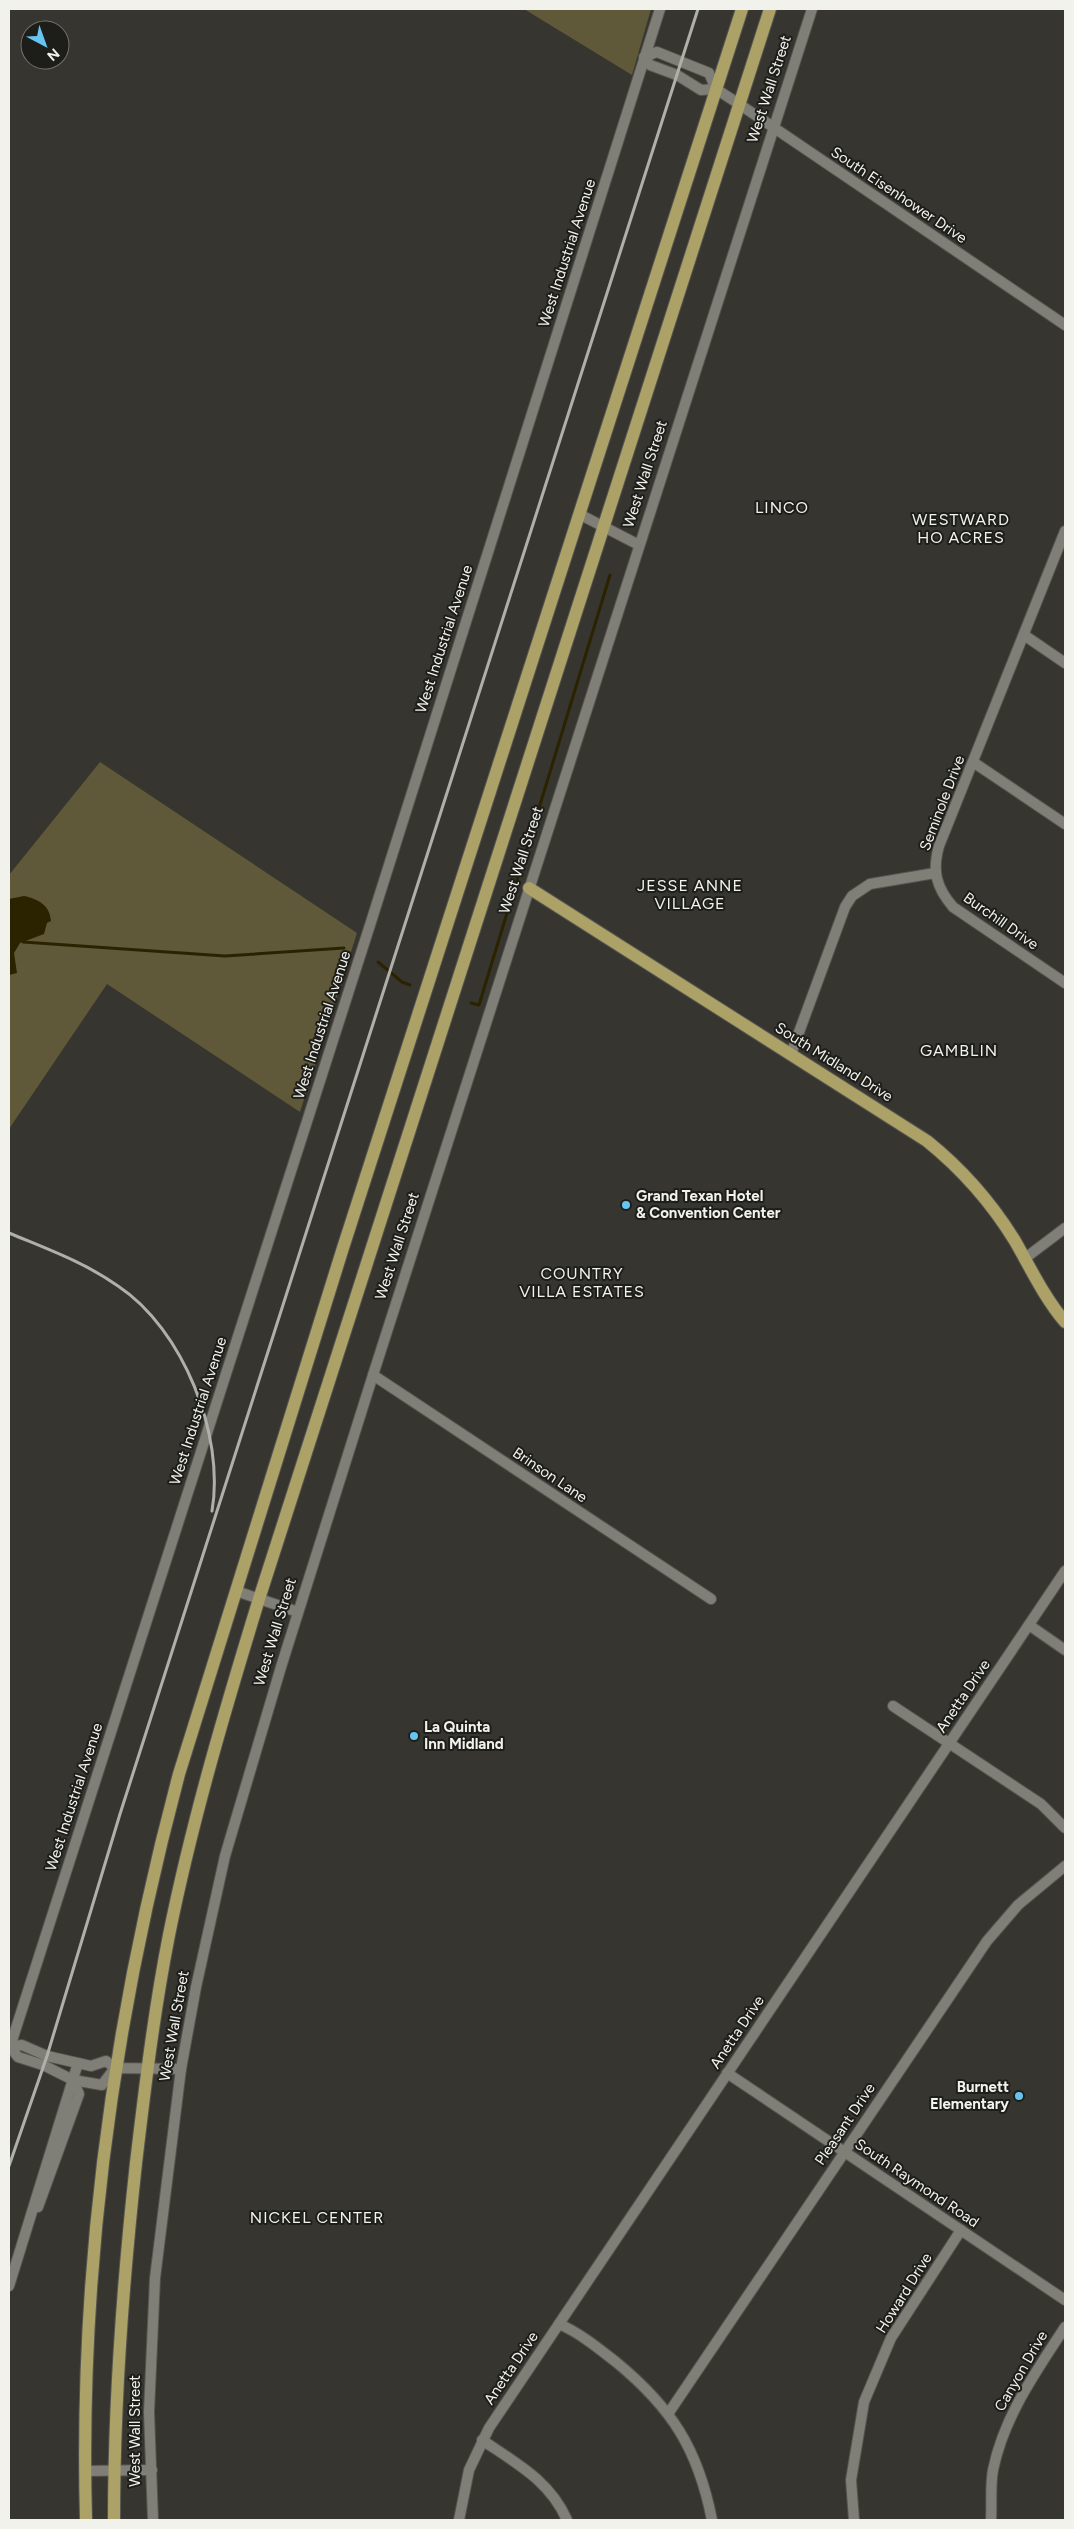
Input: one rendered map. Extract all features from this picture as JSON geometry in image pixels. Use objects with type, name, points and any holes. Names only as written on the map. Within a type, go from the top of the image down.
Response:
[{"type":"main road","points":[[86,2520],[86,2387],[96,2224],[115,2068],[133,1963],[161,1841],[179,1774],[342,1251],[742,9]]},
{"type":"main road","name":"West Wall Street","points":[[114,2520],[118,2370],[129,2225],[147,2069],[169,1936],[221,1721],[770,9]]},
{"type":"main road","name":"South Midland Drive","points":[[529,888],[918,1134],[946,1156],[969,1178],[989,1202],[1041,1290],[1065,1322]]},
{"type":"street","name":"West Industrial Avenue","points":[[9,2048],[370,925],[660,9]]},
{"type":"street","name":"West Wall Street","points":[[153,2520],[149,2412],[156,2278],[182,2069],[196,1988],[226,1856],[298,1612],[373,1375],[812,9]]},
{"type":"street","name":"South Eisenhower Drive","points":[[716,89],[701,90],[677,75],[650,65],[644,57],[657,52],[709,73],[716,89],[1065,325]]},
{"type":"street","points":[[579,514],[639,545]]},
{"type":"street","name":"Seminole Drive","points":[[791,1054],[845,906],[852,896],[870,884],[935,873],[937,851],[1065,531]]},
{"type":"street","points":[[1024,635],[1065,663]]},
{"type":"street","points":[[973,762],[1065,824]]},
{"type":"street","name":"Burchill Drive","points":[[935,873],[940,891],[953,907],[1065,983]]},
{"type":"street","points":[[1024,1259],[1065,1228]]},
{"type":"street","name":"Brinson Lane","points":[[373,1375],[711,1599]]},
{"type":"street","name":"Anetta Drive","points":[[459,2520],[465,2482],[482,2440],[1065,1571]]},
{"type":"street","points":[[236,1591],[298,1612]]},
{"type":"street","points":[[1029,1625],[1065,1650]]},
{"type":"street","points":[[893,1706],[1041,1804],[1065,1828]]},
{"type":"street","name":"Pleasant Drive","points":[[668,2414],[993,1933],[1032,1892],[1065,1866]]},
{"type":"street","points":[[115,2068],[102,2085],[73,2080],[43,2065],[18,2058],[9,2048],[22,2045],[47,2056],[91,2066],[106,2061],[115,2068],[182,2069]]},
{"type":"street","points":[[9,2286],[78,2063]]},
{"type":"street","name":"South Raymond Road","points":[[727,2073],[1065,2300]]},
{"type":"street","name":"Howard Drive","points":[[854,2520],[851,2480],[864,2402],[891,2338],[962,2230]]},
{"type":"street","points":[[559,2324],[605,2353],[657,2399],[687,2442],[706,2487],[712,2520]]},
{"type":"street","name":"Canyon Drive","points":[[991,2520],[992,2471],[1005,2430],[1024,2390],[1065,2327]]},
{"type":"street","points":[[482,2440],[539,2478],[560,2504],[566,2520]]},
{"type":"street","points":[[85,2472],[152,2470]]},
{"type":"shaded area","points":[[524,9],[651,9],[632,75]]},
{"type":"shaded area","points":[[100,762],[357,933],[300,1112],[107,984],[9,1129],[9,875]]},
{"type":"shaded area","points":[[24,896],[34,899],[46,907],[51,921],[47,923],[44,934],[20,943],[14,953],[17,973],[9,975],[9,899]]},
{"type":"waterway","points":[[471,1003],[479,1005],[610,575]]},
{"type":"waterway","points":[[23,942],[225,956],[344,948]]},
{"type":"waterway","points":[[378,962],[402,982],[410,985]]},
{"type":"railway","points":[[9,2166],[47,2056],[120,1814],[698,9]]},
{"type":"railway","points":[[9,1233],[65,1257],[105,1277],[141,1305],[162,1329],[180,1356],[194,1386],[205,1418],[212,1450],[214,1481],[212,1511]]},
{"type":"place","name":"Grand Texan Hotel & Convention Center","points":[[626,1205]]},
{"type":"place","name":"La Quinta Inn Midland","points":[[414,1736]]},
{"type":"place","name":"Burnett Elementary","points":[[1019,2096]]},
{"type":"district","name":"LINCO","points":[[782,507]]},
{"type":"district","name":"WESTWARD HO ACRES","points":[[961,528]]},
{"type":"district","name":"JESSE ANNE VILLAGE","points":[[690,894]]},
{"type":"district","name":"GAMBLIN","points":[[959,1050]]},
{"type":"district","name":"COUNTRY VILLA ESTATES","points":[[582,1282]]},
{"type":"district","name":"NICKEL CENTER","points":[[317,2217]]}]
